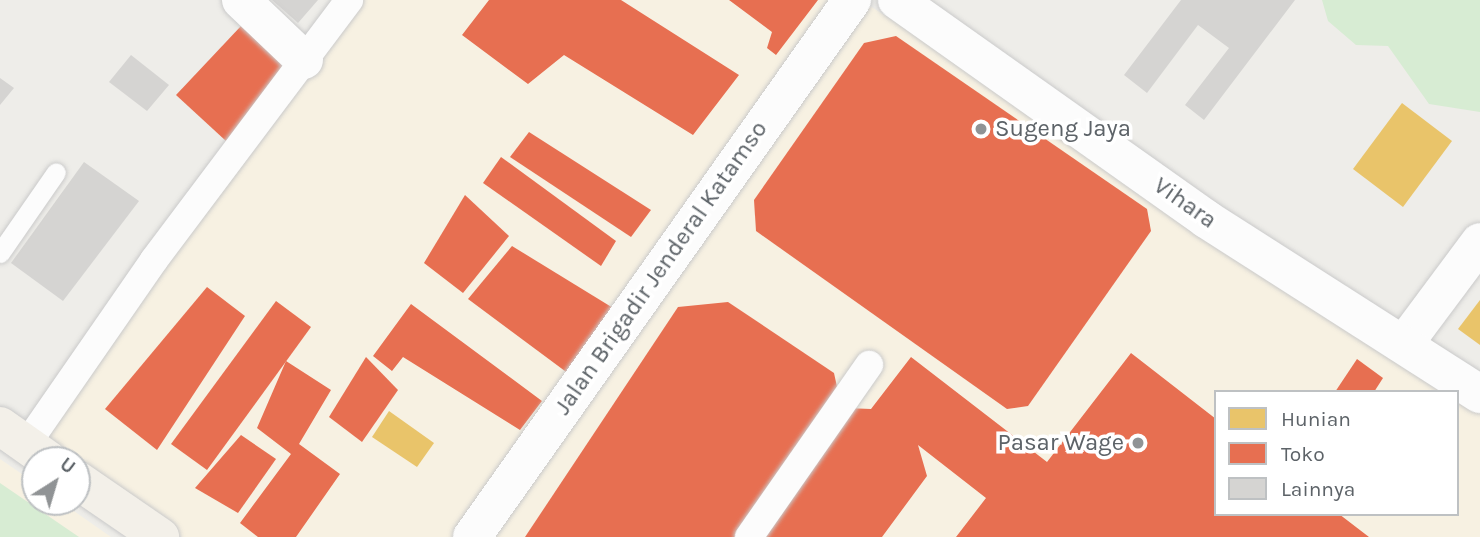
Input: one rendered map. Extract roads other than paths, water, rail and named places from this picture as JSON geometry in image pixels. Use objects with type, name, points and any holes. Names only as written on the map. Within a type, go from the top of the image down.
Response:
[{"type":"main road","points":[[91,490],[160,537]]},
{"type":"street","points":[[241,0],[304,60]]},
{"type":"street","points":[[24,444],[155,260],[349,0]]},
{"type":"street","name":"Jalan Brigadir Jenderal Katamso","points":[[472,537],[852,0]]},
{"type":"street","name":"Vihara","points":[[897,0],[1206,219],[1480,394]]},
{"type":"street","points":[[1404,344],[1480,242]]},
{"type":"street","points":[[749,537],[869,365]]},
{"type":"lane","points":[[0,253],[56,172]]},
{"type":"place","name":"Sugeng Jaya","points":[[981,129]]},
{"type":"place","name":"Pasar Wage","points":[[1138,443]]}]
